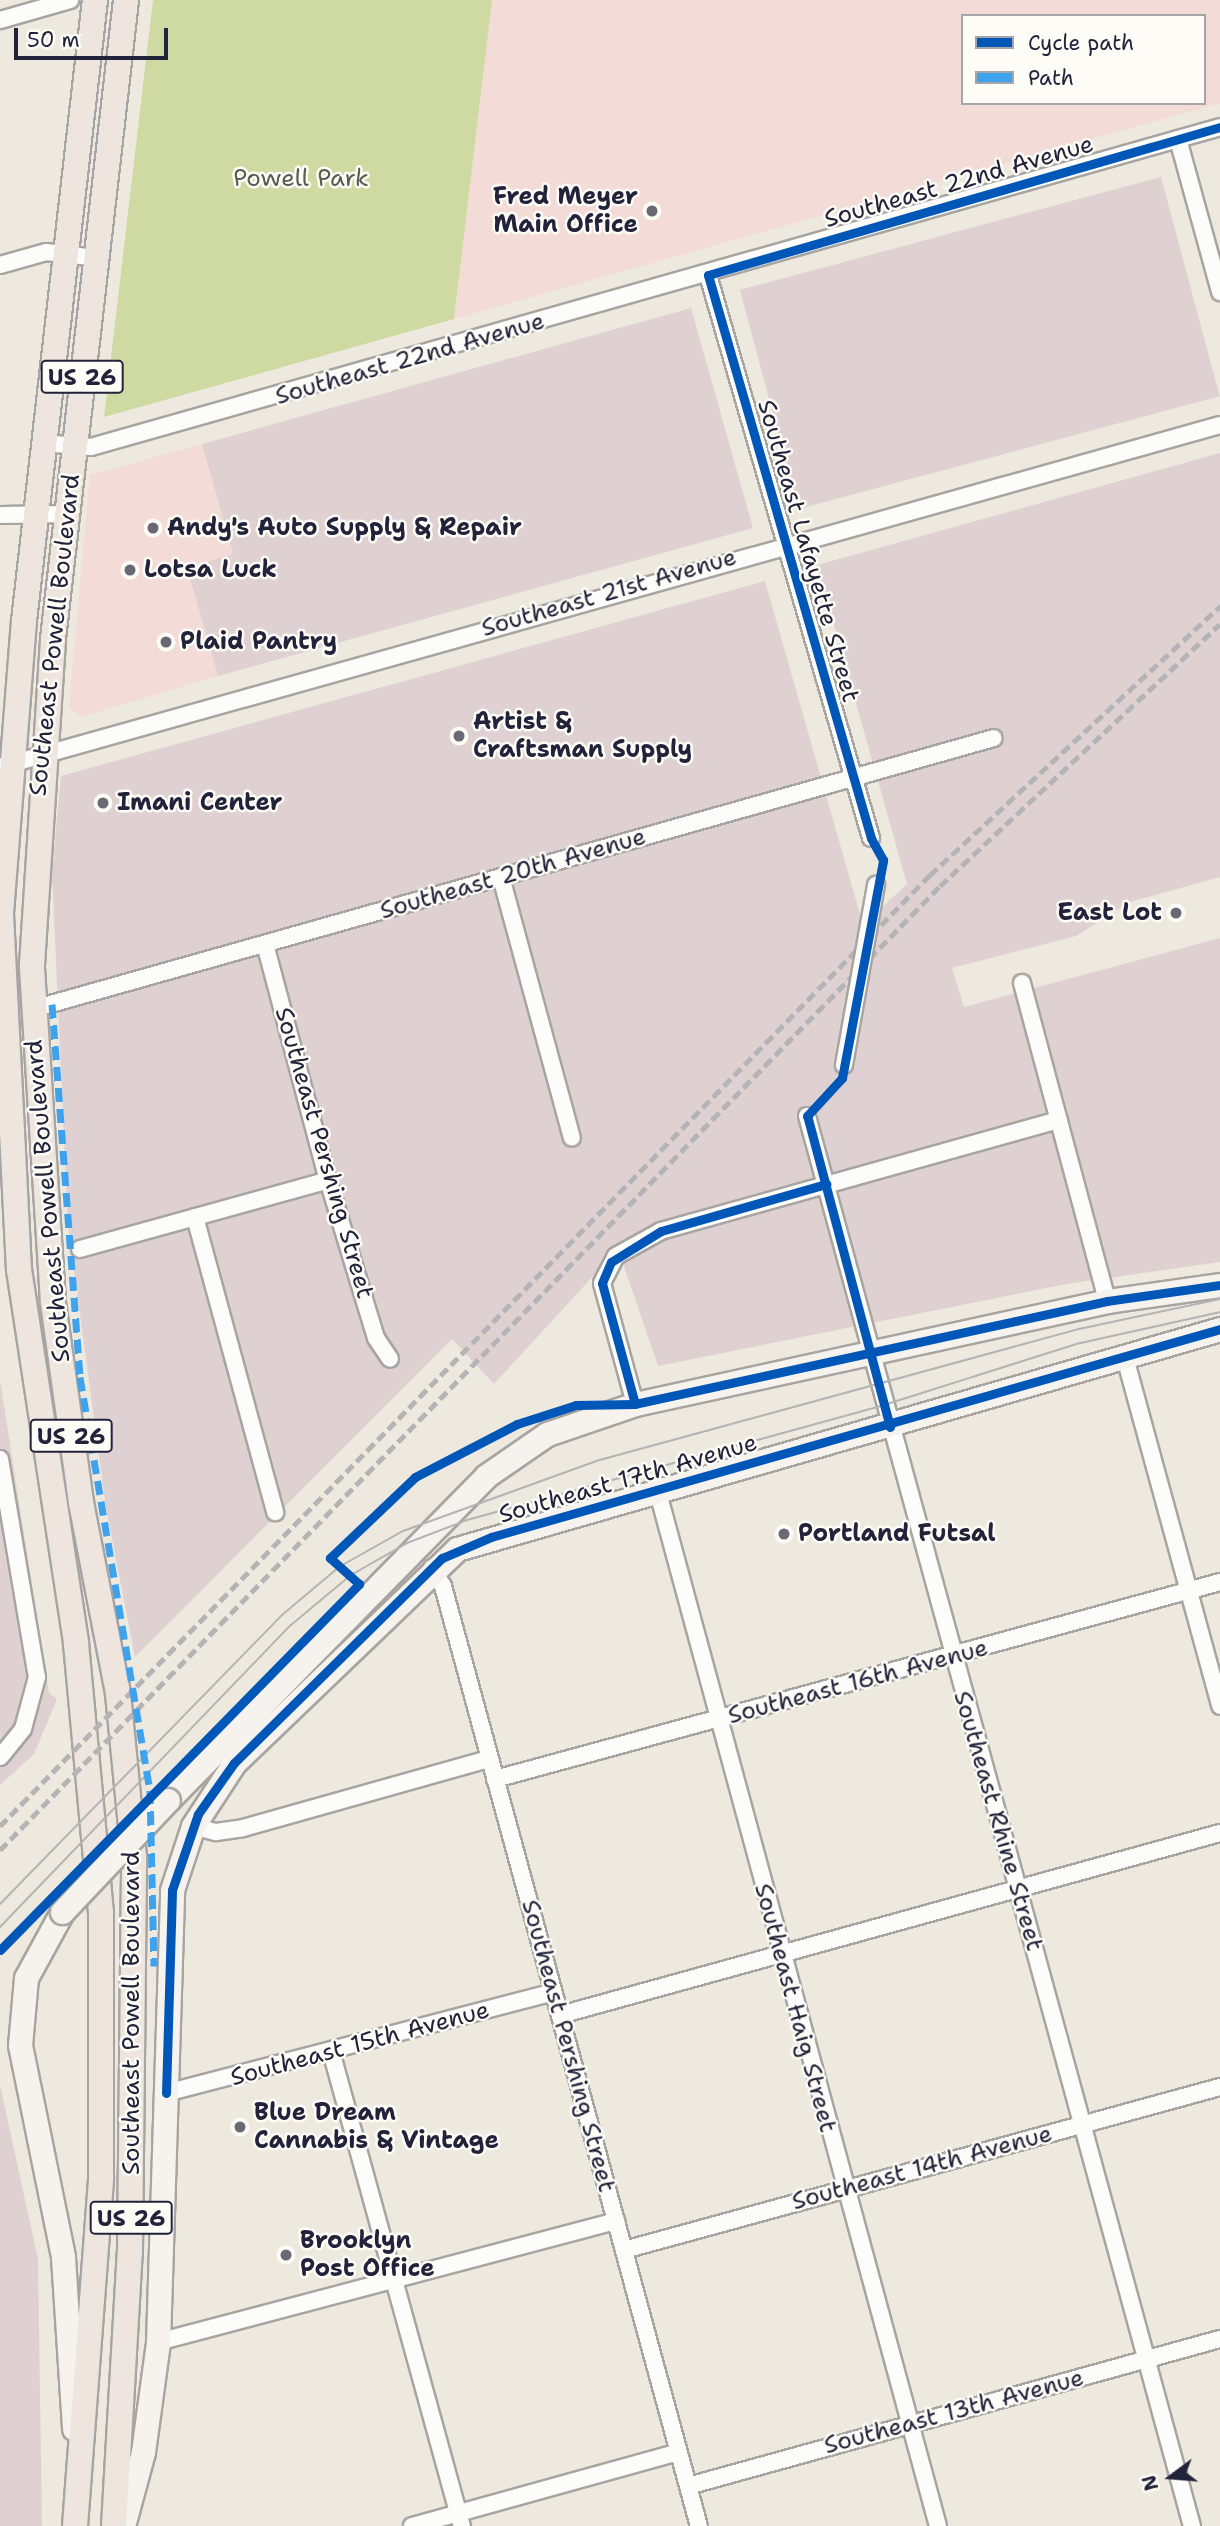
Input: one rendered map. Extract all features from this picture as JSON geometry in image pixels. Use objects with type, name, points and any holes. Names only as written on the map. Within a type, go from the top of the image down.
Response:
[{"type":"main road","name":"Southeast Powell Boulevard","points":[[75,2526],[99,2216],[102,1913],[76,1642],[19,1270],[1,1020],[5,765],[95,0]]},
{"type":"main road","name":"Southeast Powell Boulevard","points":[[114,2526],[130,2251],[134,1857],[118,1693],[81,1502],[53,1302],[33,1009],[43,755],[66,514],[126,0]]},
{"type":"street","points":[[0,20],[70,0]]},
{"type":"street","name":"Southeast 22nd Avenue","points":[[43,443],[91,447],[708,275],[1220,127]]},
{"type":"street","points":[[1178,139],[1220,292]]},
{"type":"street","points":[[0,265],[46,252],[96,258]]},
{"type":"street","name":"Southeast Lafayette Street","points":[[708,275],[871,838]]},
{"type":"street","name":"Southeast 21st Avenue","points":[[5,765],[785,544],[1220,425]]},
{"type":"street","points":[[0,515],[35,512],[66,514]]},
{"type":"street","name":"Southeast 20th Avenue","points":[[33,1009],[993,738]]},
{"type":"street","points":[[501,877],[572,1138]]},
{"type":"street","points":[[844,1065],[876,885]]},
{"type":"street","name":"Southeast Pershing Street","points":[[265,944],[328,1180],[376,1338],[390,1359]]},
{"type":"street","points":[[1022,983],[1107,1301]]},
{"type":"street","name":"Southeast Rhine Street","points":[[807,1116],[952,1656],[1192,2526]]},
{"type":"street","points":[[635,1404],[602,1283],[611,1262],[661,1231],[1059,1120]]},
{"type":"street","points":[[80,1249],[328,1180]]},
{"type":"street","points":[[195,1217],[275,1512]]},
{"type":"street","name":"Southeast 17th Avenue","points":[[77,2478],[63,2257],[20,2045],[26,1978],[62,1912],[169,1800],[486,1476],[547,1434],[635,1404],[1107,1301],[1220,1285]]},
{"type":"street","name":"Southeast 17th Avenue","points":[[123,2526],[143,2452],[158,2342],[170,1918],[177,1867],[193,1826],[234,1763],[432,1568],[468,1544],[657,1489],[890,1427],[1124,1354],[1220,1329]]},
{"type":"street","points":[[1124,1354],[1220,1706]]},
{"type":"street","points":[[0,1459],[5,1524],[36,1655],[34,1700],[16,1740],[0,1757]]},
{"type":"street","name":"Southeast Haig Street","points":[[657,1489],[715,1721],[938,2526]]},
{"type":"street","name":"Southeast Pershing Street","points":[[432,1568],[495,1779],[699,2526]]},
{"type":"street","name":"Southeast 16th Avenue","points":[[495,1779],[1220,1582]]},
{"type":"street","points":[[193,1826],[216,1832],[243,1828],[489,1759]]},
{"type":"street","points":[[559,2015],[1220,1833]]},
{"type":"street","name":"Southeast 15th Avenue","points":[[166,2093],[553,1993]]},
{"type":"street","points":[[331,2051],[461,2520]]},
{"type":"street","name":"Southeast 14th Avenue","points":[[624,2250],[1220,2087]]},
{"type":"street","points":[[158,2342],[616,2221]]},
{"type":"street","name":"Southeast 13th Avenue","points":[[688,2486],[1220,2339]]},
{"type":"street","points":[[412,2526],[461,2520],[678,2452]]},
{"type":"shaded area","name":"Fred Meyer Main Office","points":[[492,0],[1220,0],[1220,103],[454,319]]},
{"type":"shaded area","points":[[1161,177],[1220,396],[799,509],[740,290]]},
{"type":"shaded area","points":[[691,308],[753,528],[218,676],[187,568],[233,554],[202,444]]},
{"type":"shaded area","points":[[202,444],[233,555],[187,568],[218,676],[81,717],[69,707],[90,475]]},
{"type":"shaded area","points":[[1220,453],[1220,877],[1130,902],[1076,936],[952,968],[964,1007],[1220,938],[1220,1262],[1066,1284],[658,1366],[618,1249],[494,1384],[452,1339],[135,1657],[106,1508],[68,1225],[52,873],[61,776],[765,581],[863,925],[907,884],[817,565]]},
{"type":"shaded area","points":[[0,1380],[49,1693],[57,1699],[34,1754],[0,1785]]},
{"type":"shaded area","points":[[0,2085],[38,2259],[42,2526],[0,2526]]},
{"type":"green space","name":"Powell Park","points":[[153,0],[492,0],[454,319],[104,417]]},
{"type":"tram line","points":[[0,1904],[282,1615],[339,1567],[403,1531],[596,1461],[1079,1329],[1220,1299]]},
{"type":"tram line","points":[[0,1927],[291,1625],[351,1575],[407,1543],[467,1520],[884,1405],[1076,1344],[1220,1312]]},
{"type":"railway","points":[[0,1826],[930,875],[1220,606]]},
{"type":"railway","points":[[0,1850],[940,886],[1220,624]]},
{"type":"marked path","points":[[52,1004],[80,1377],[150,1790],[154,1966]]},
{"type":"cycle path","points":[[890,1427],[807,1116],[842,1078],[883,860],[871,838],[708,275],[1220,127]]},
{"type":"cycle path","points":[[635,1404],[602,1283],[611,1262],[661,1231],[826,1184]]},
{"type":"cycle path","points":[[0,1950],[359,1584],[330,1558],[415,1477],[517,1424],[576,1405],[635,1404],[1107,1301],[1220,1285]]},
{"type":"cycle path","points":[[166,2093],[172,1890],[198,1814],[234,1763],[442,1558],[491,1537],[1220,1329]]},
{"type":"place","name":"Fred Meyer Main Office","points":[[652,211]]},
{"type":"place","name":"Andy's Auto Supply & Repair","points":[[153,528]]},
{"type":"place","name":"Lotsa Luck","points":[[130,570]]},
{"type":"place","name":"Plaid Pantry","points":[[166,642]]},
{"type":"place","name":"Artist & Craftsman Supply","points":[[459,736]]},
{"type":"place","name":"Imani Center","points":[[103,803]]},
{"type":"place","name":"East Lot","points":[[1176,913]]},
{"type":"place","name":"Portland Futsal","points":[[784,1534]]},
{"type":"place","name":"Blue Dream Cannabis & Vintage","points":[[240,2127]]},
{"type":"place","name":"Brooklyn Post Office","points":[[286,2255]]}]
